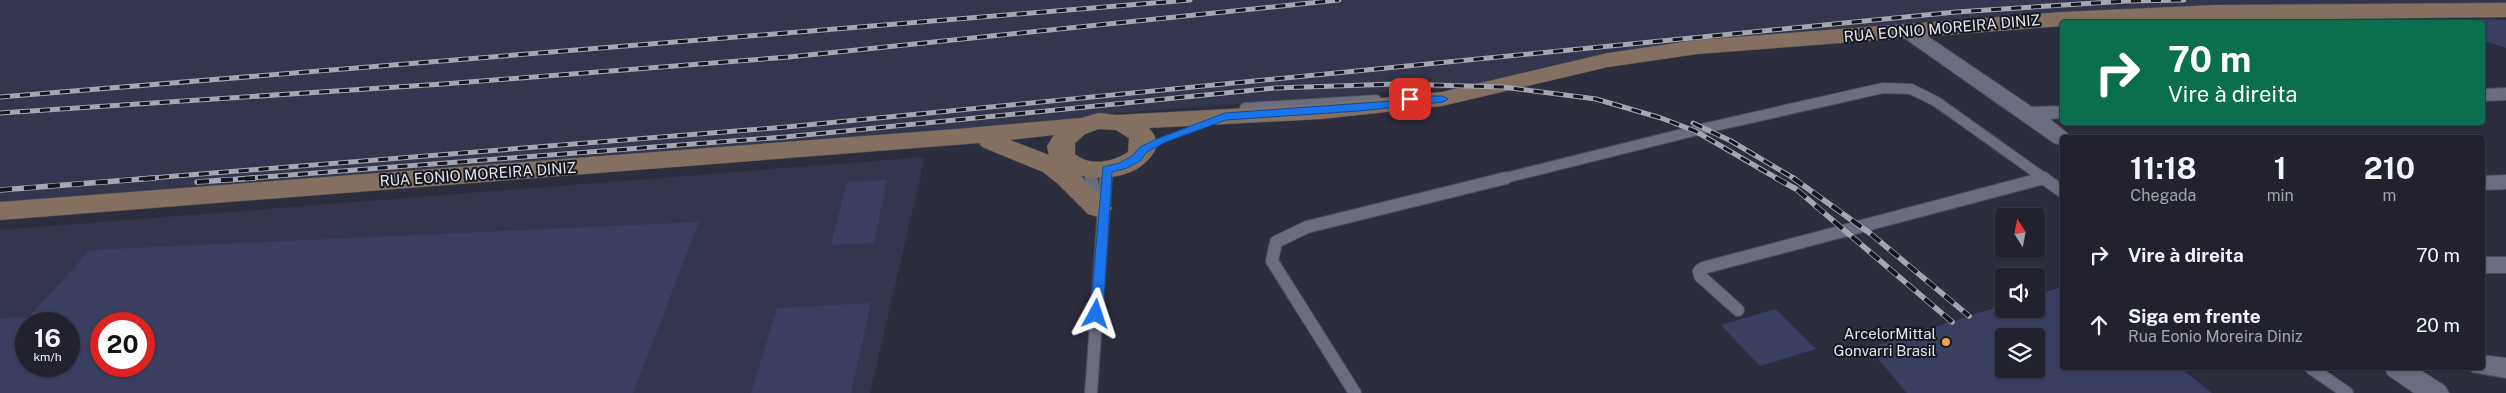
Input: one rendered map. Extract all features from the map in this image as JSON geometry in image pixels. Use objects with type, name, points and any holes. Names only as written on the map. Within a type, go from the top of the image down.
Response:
[{"type":"main road","name":"RUA EONIO MOREIRA DINIZ","points":[[0,211],[957,138],[1099,123],[1359,108],[1443,99],[1521,84],[1595,63],[1638,54],[1907,31],[2063,19],[2216,12],[2506,10]]},
{"type":"main road","name":"RUA EONIO MOREIRA DINIZ","points":[[957,138],[1024,141],[1063,157],[1074,165],[1098,170],[1123,166],[1136,158],[1143,149],[1225,117]]},
{"type":"main road","points":[[1063,157],[1060,146],[1066,134],[1099,123],[1134,128],[1144,137],[1143,149]]},
{"type":"main road","points":[[991,140],[1052,166],[1067,177],[1098,208]]},
{"type":"street","points":[[1907,31],[2060,137]]},
{"type":"street","points":[[2485,95],[2506,94]]},
{"type":"street","points":[[2028,114],[2060,112]]},
{"type":"street","points":[[2485,183],[2506,182]]},
{"type":"street","points":[[2485,265],[2506,265]]},
{"type":"street","points":[[2485,365],[2506,368]]},
{"type":"street","points":[[2401,370],[2435,393]]},
{"type":"lane","points":[[1355,393],[1272,261],[1276,242],[1307,227],[1695,131],[1883,88],[1911,90],[1937,102],[2060,190]]},
{"type":"lane","name":"RUA EONIO MOREIRA DINIZ","points":[[1099,123],[1350,101],[1443,99]]},
{"type":"lane","points":[[1098,170],[1098,208],[1103,235]]},
{"type":"lane","points":[[1090,393],[1103,235],[1098,170]]},
{"type":"lane","points":[[1738,310],[1700,276],[1699,271],[1702,268],[2044,178]]},
{"type":"lane","points":[[2314,370],[2346,393]]},
{"type":"shaded area","points":[[0,0],[2506,0],[2506,4],[2213,8],[1645,48],[1608,53],[1523,78],[1472,90],[1425,89],[1094,115],[1071,120],[0,205]]},
{"type":"shaded area","points":[[925,157],[870,393],[0,393],[0,230]]},
{"type":"building","points":[[2482,19],[2506,20],[2506,48],[2485,41],[2485,20]]},
{"type":"building","points":[[887,180],[874,243],[831,245],[847,182]]},
{"type":"building","points":[[699,222],[633,393],[0,393],[0,318],[15,317],[15,377],[80,377],[80,312],[33,312],[90,250]]},
{"type":"building","name":"ArcelorMittal Gonvarri Brasil","points":[[2060,288],[2060,370],[2183,370],[2212,393],[1907,393],[1869,348],[1995,308],[1995,318],[2045,318],[2045,292]]},
{"type":"building","points":[[871,303],[851,393],[751,393],[777,308]]},
{"type":"building","points":[[1776,309],[1816,349],[1760,366],[1721,325]]},
{"type":"railway","points":[[0,97],[1190,0]]},
{"type":"railway","points":[[0,113],[443,84],[789,57],[1339,0]]},
{"type":"railway","points":[[139,179],[786,127],[1956,12],[2127,1],[2184,0]]},
{"type":"railway","points":[[238,179],[785,137],[1275,88],[1396,84],[1503,87],[1596,99],[1661,118],[1695,131],[1778,179]]},
{"type":"railway","points":[[1693,123],[1731,141],[1795,179]]},
{"type":"railway","points":[[0,190],[155,178]]},
{"type":"railway","points":[[197,182],[255,178]]},
{"type":"railway","points":[[1776,178],[1796,189],[1952,322]]},
{"type":"railway","points":[[1793,178],[1871,234],[1969,316]]},
{"type":"place","name":"ArcelorMittal Gonvarri Brasil","points":[[1946,342]]},
{"type":"route","points":[[1096,314],[1107,170],[1123,166],[1136,158],[1143,149],[1162,140],[1225,117],[1359,108],[1443,99],[1410,99]]}]
